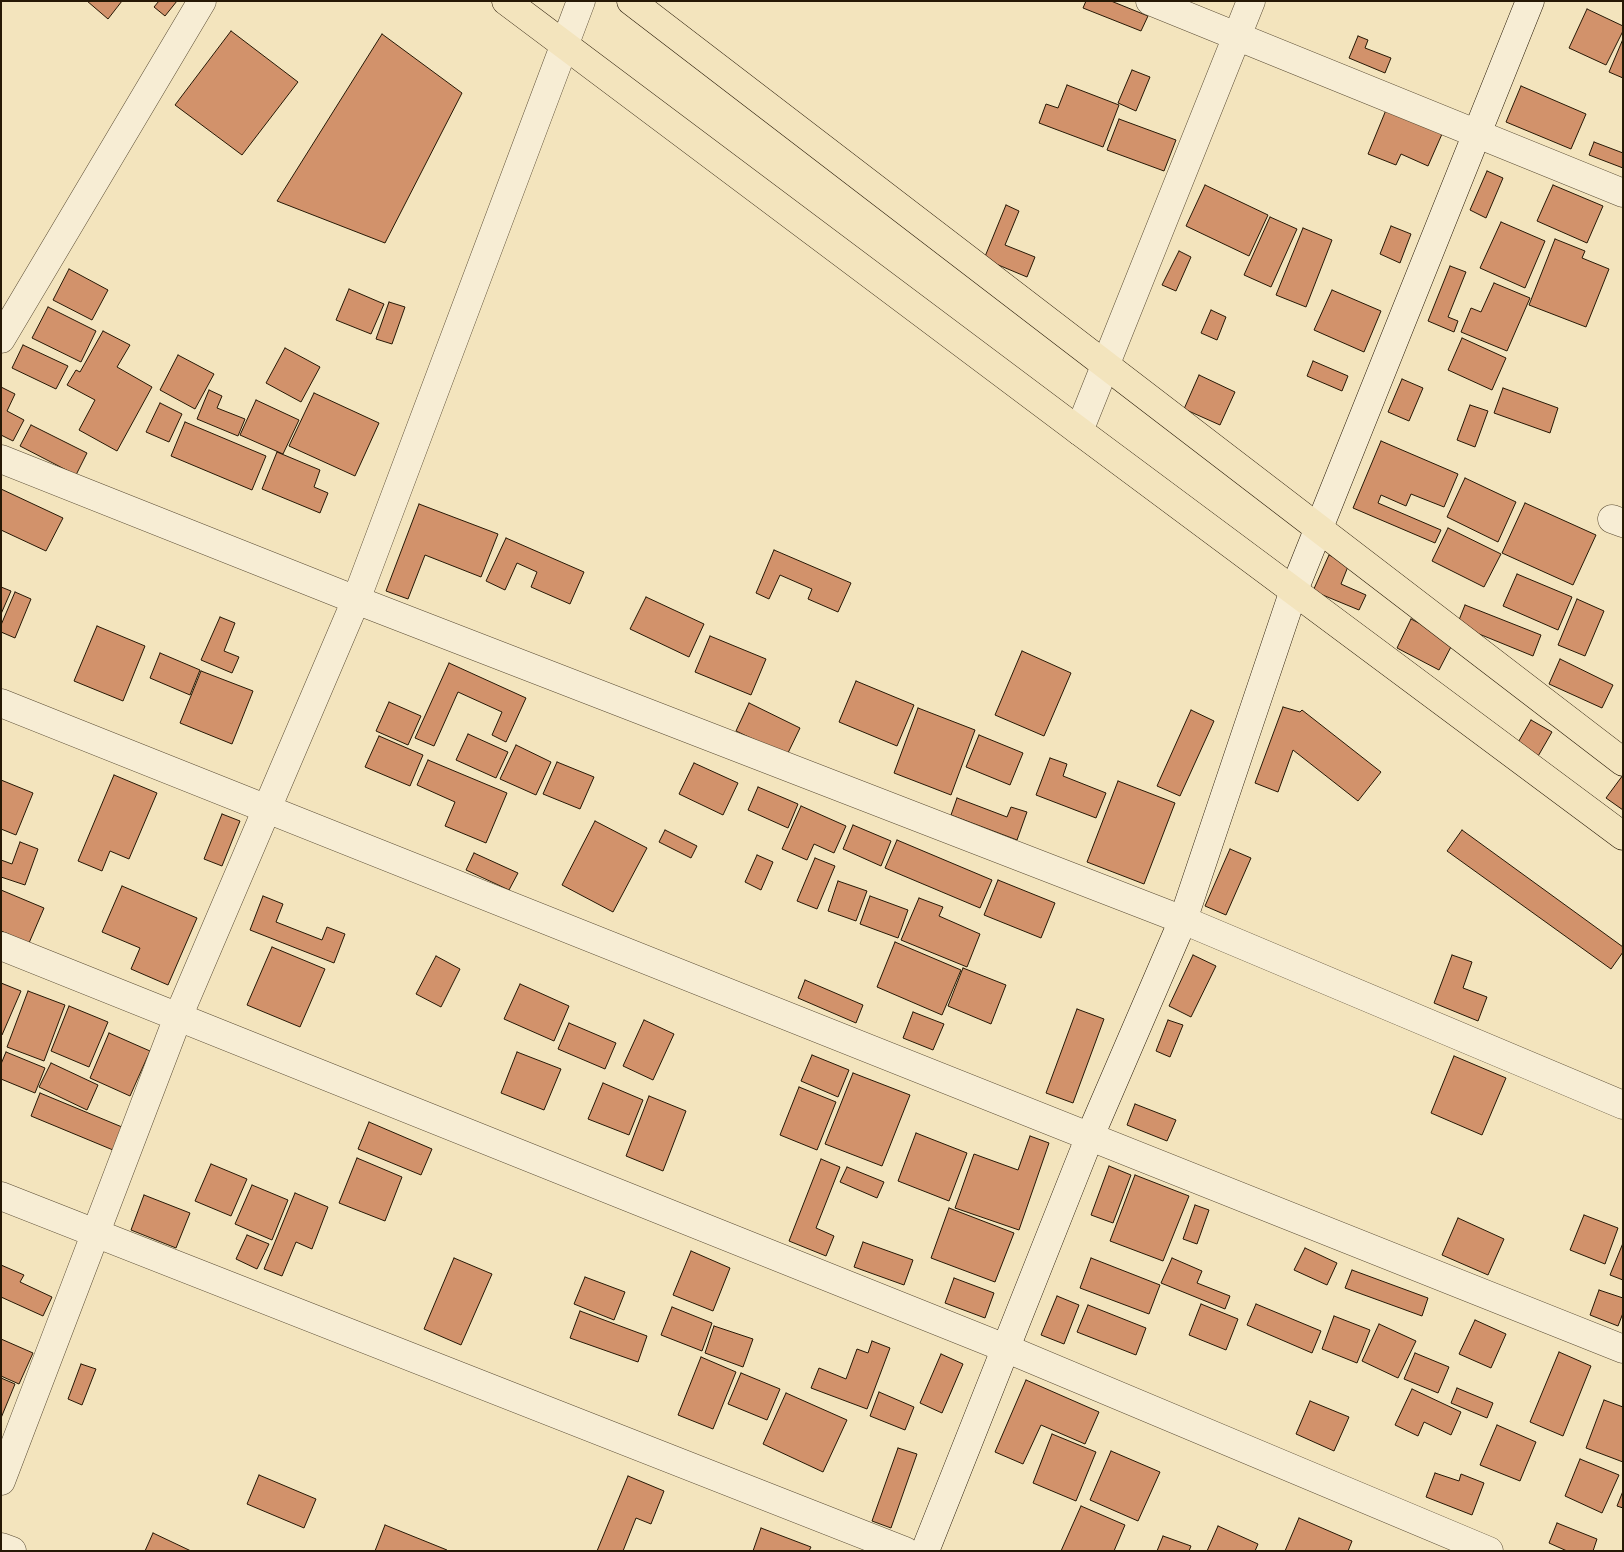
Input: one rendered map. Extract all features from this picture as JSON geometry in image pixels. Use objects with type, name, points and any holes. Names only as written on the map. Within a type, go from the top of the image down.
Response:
[{"type":"main road","points":[[506,1],[1623,836]]},
{"type":"main road","points":[[631,1],[1623,762]]},
{"type":"street","points":[[1,339],[202,1]]},
{"type":"street","points":[[1,1481],[178,1017],[356,600],[581,1]]},
{"type":"street","points":[[1150,1],[1623,193]]},
{"type":"street","points":[[1079,431],[1251,1]]},
{"type":"street","points":[[925,1551],[1004,1348],[1090,1136],[1183,920],[1294,590],[1530,1]]},
{"type":"street","points":[[1,459],[356,600],[1183,920],[1623,1106]]},
{"type":"street","points":[[1,703],[1623,1349]]},
{"type":"street","points":[[1,946],[1004,1348],[1489,1551]]},
{"type":"street","points":[[1,1196],[906,1551]]},
{"type":"street","points":[[1,1547],[12,1551]]},
{"type":"building","points":[[87,1],[122,1],[108,19]]},
{"type":"building","points":[[159,1],[177,1],[165,16],[154,7]]},
{"type":"building","points":[[1086,1],[1111,1],[1148,16],[1141,31],[1083,8]]},
{"type":"building","points":[[1587,9],[1623,26],[1623,31],[1606,65],[1569,48]]},
{"type":"building","points":[[231,31],[298,82],[242,155],[175,105]]},
{"type":"building","points":[[382,34],[462,93],[385,243],[277,201]]},
{"type":"building","points":[[1358,36],[1368,40],[1365,48],[1391,58],[1385,73],[1349,58]]},
{"type":"building","points":[[1623,39],[1623,78],[1609,72]]},
{"type":"building","points":[[1132,70],[1150,77],[1136,111],[1118,103]]},
{"type":"building","points":[[1067,85],[1119,105],[1103,147],[1039,123],[1046,104],[1058,108]]},
{"type":"building","points":[[1521,86],[1586,114],[1571,149],[1506,122]]},
{"type":"building","points":[[1386,110],[1442,134],[1428,166],[1401,154],[1396,165],[1368,154]]},
{"type":"building","points":[[1119,119],[1176,140],[1164,171],[1107,150]]},
{"type":"building","points":[[1594,142],[1623,153],[1623,168],[1589,155]]},
{"type":"building","points":[[1487,171],[1503,178],[1486,218],[1470,210]]},
{"type":"building","points":[[1205,185],[1268,215],[1249,256],[1186,226]]},
{"type":"building","points":[[1553,185],[1603,206],[1587,243],[1537,221]]},
{"type":"building","points":[[1006,205],[1019,211],[1005,245],[1035,257],[1027,277],[984,259]]},
{"type":"building","points":[[1270,217],[1297,229],[1271,287],[1244,275]]},
{"type":"building","points":[[1501,222],[1545,241],[1525,288],[1480,268]]},
{"type":"building","points":[[1391,226],[1411,234],[1400,263],[1380,254]]},
{"type":"building","points":[[1303,228],[1332,240],[1306,307],[1276,295]]},
{"type":"building","points":[[1555,239],[1585,251],[1582,258],[1609,269],[1586,327],[1529,305]]},
{"type":"building","points":[[1179,251],[1191,257],[1176,291],[1162,285]]},
{"type":"building","points":[[1450,266],[1466,272],[1448,317],[1458,321],[1454,332],[1428,321]]},
{"type":"building","points":[[69,269],[108,290],[92,320],[53,300]]},
{"type":"building","points":[[1494,283],[1530,298],[1507,351],[1461,332],[1471,308],[1481,312]]},
{"type":"building","points":[[349,289],[384,304],[371,334],[336,320]]},
{"type":"building","points":[[1332,290],[1381,311],[1364,352],[1314,330]]},
{"type":"building","points":[[389,302],[405,307],[392,344],[376,339]]},
{"type":"building","points":[[48,307],[96,331],[81,362],[32,338]]},
{"type":"building","points":[[1211,310],[1226,317],[1217,340],[1201,333]]},
{"type":"building","points":[[103,331],[130,345],[117,367],[152,387],[117,451],[79,430],[95,400],[67,385],[76,370],[80,372]]},
{"type":"building","points":[[1462,338],[1506,358],[1492,390],[1448,370]]},
{"type":"building","points":[[23,345],[68,366],[56,389],[12,368]]},
{"type":"building","points":[[285,348],[320,367],[301,402],[266,383]]},
{"type":"building","points":[[178,355],[214,374],[195,409],[160,390]]},
{"type":"building","points":[[1313,361],[1348,376],[1342,391],[1307,376]]},
{"type":"building","points":[[1199,375],[1235,392],[1220,425],[1184,409]]},
{"type":"building","points":[[1402,379],[1423,388],[1409,421],[1388,412]]},
{"type":"building","points":[[1,387],[15,394],[7,411],[24,420],[13,441],[1,435]]},
{"type":"building","points":[[1503,388],[1558,408],[1550,433],[1494,413]]},
{"type":"building","points":[[209,390],[222,396],[217,408],[245,419],[238,436],[197,419]]},
{"type":"building","points":[[314,393],[379,423],[355,476],[289,446]]},
{"type":"building","points":[[256,400],[299,420],[283,454],[240,435]]},
{"type":"building","points":[[160,403],[182,414],[169,442],[146,432]]},
{"type":"building","points":[[1470,405],[1488,411],[1475,447],[1457,440]]},
{"type":"building","points":[[185,422],[266,456],[252,490],[171,456]]},
{"type":"building","points":[[31,425],[87,453],[76,475],[20,446]]},
{"type":"building","points":[[1381,441],[1458,474],[1444,507],[1411,494],[1406,506],[1381,495],[1378,503],[1441,530],[1435,543],[1353,508]]},
{"type":"building","points":[[277,452],[320,470],[314,487],[328,493],[320,513],[262,489]]},
{"type":"building","points":[[1465,478],[1516,502],[1498,542],[1447,517]]},
{"type":"building","points":[[1,489],[63,518],[46,551],[1,530]]},
{"type":"building","points":[[1525,503],[1596,535],[1573,585],[1502,553]]},
{"type":"building","points":[[419,504],[498,534],[481,577],[425,555],[408,599],[386,591]]},
{"type":"building","points":[[1448,528],[1501,554],[1484,587],[1432,561]]},
{"type":"building","points":[[506,538],[584,572],[570,604],[531,587],[537,572],[517,563],[505,590],[486,581]]},
{"type":"building","points":[[774,550],[851,583],[838,612],[808,599],[812,589],[780,575],[769,599],[756,593]]},
{"type":"building","points":[[1329,555],[1349,564],[1341,584],[1366,595],[1359,610],[1313,591]]},
{"type":"building","points":[[1517,574],[1572,597],[1558,630],[1503,606]]},
{"type":"building","points":[[1,587],[11,591],[1,614]]},
{"type":"building","points":[[15,592],[31,599],[15,638],[1,632],[1,625]]},
{"type":"building","points":[[646,597],[704,624],[689,657],[630,629]]},
{"type":"building","points":[[1577,599],[1604,611],[1585,656],[1558,645]]},
{"type":"building","points":[[1465,605],[1541,635],[1533,656],[1457,625]]},
{"type":"building","points":[[220,617],[235,623],[224,651],[239,657],[232,673],[201,660]]},
{"type":"building","points":[[1411,619],[1454,641],[1439,670],[1397,648]]},
{"type":"building","points":[[97,626],[145,646],[123,701],[74,681]]},
{"type":"building","points":[[710,636],[766,659],[751,695],[695,672]]},
{"type":"building","points":[[1022,651],[1071,673],[1044,736],[995,715]]},
{"type":"building","points":[[160,653],[200,670],[190,695],[150,678]]},
{"type":"building","points":[[1560,659],[1613,685],[1602,708],[1549,684]]},
{"type":"building","points":[[449,663],[526,698],[506,742],[492,735],[502,712],[458,692],[434,746],[415,738]]},
{"type":"building","points":[[201,671],[253,691],[232,744],[180,723]]},
{"type":"building","points":[[856,681],[914,705],[897,746],[839,722]]},
{"type":"building","points":[[389,702],[421,716],[408,745],[376,731]]},
{"type":"building","points":[[749,703],[800,728],[787,755],[736,731]]},
{"type":"building","points":[[1283,707],[1300,712],[1302,710],[1381,772],[1358,801],[1293,750],[1278,792],[1255,783]]},
{"type":"building","points":[[918,708],[975,730],[951,795],[894,773]]},
{"type":"building","points":[[1191,710],[1214,721],[1180,796],[1157,786]]},
{"type":"building","points":[[1531,720],[1552,732],[1537,758],[1516,746]]},
{"type":"building","points":[[468,734],[508,752],[496,778],[456,760]]},
{"type":"building","points":[[979,735],[1023,753],[1010,785],[966,767]]},
{"type":"building","points":[[379,736],[423,755],[410,786],[365,767]]},
{"type":"building","points":[[516,745],[551,762],[536,795],[500,779]]},
{"type":"building","points":[[1050,758],[1067,764],[1063,776],[1106,793],[1096,818],[1036,795]]},
{"type":"building","points":[[428,760],[507,793],[486,843],[445,826],[455,802],[417,785]]},
{"type":"building","points":[[557,762],[594,777],[580,809],[543,794]]},
{"type":"building","points":[[694,763],[738,783],[723,815],[679,794]]},
{"type":"building","points":[[114,775],[157,793],[129,859],[110,851],[102,871],[78,861]]},
{"type":"building","points":[[1623,775],[1623,810],[1606,798]]},
{"type":"building","points":[[1,780],[33,793],[16,835],[1,829]]},
{"type":"building","points":[[1118,781],[1175,803],[1144,884],[1087,862]]},
{"type":"building","points":[[758,787],[798,804],[788,828],[748,810]]},
{"type":"building","points":[[957,798],[1007,817],[1011,807],[1027,812],[1017,840],[951,815]]},
{"type":"building","points":[[801,806],[846,826],[834,853],[814,844],[807,860],[782,849]]},
{"type":"building","points":[[222,814],[240,821],[222,866],[204,859]]},
{"type":"building","points":[[595,821],[647,848],[613,912],[562,885]]},
{"type":"building","points":[[853,825],[891,841],[881,866],[843,849]]},
{"type":"building","points":[[665,830],[697,846],[691,858],[659,842]]},
{"type":"building","points":[[1462,830],[1623,947],[1623,952],[1611,969],[1447,851]]},
{"type":"building","points":[[897,840],[992,880],[980,908],[885,868]]},
{"type":"building","points":[[20,842],[38,849],[25,885],[1,877],[1,860],[12,864]]},
{"type":"building","points":[[1230,849],[1251,858],[1226,915],[1205,906]]},
{"type":"building","points":[[474,853],[518,873],[509,890],[466,870]]},
{"type":"building","points":[[757,855],[773,862],[761,890],[745,882]]},
{"type":"building","points":[[815,858],[835,866],[817,909],[797,901]]},
{"type":"building","points":[[998,880],[1055,903],[1041,938],[984,915]]},
{"type":"building","points":[[838,881],[867,891],[856,921],[828,911]]},
{"type":"building","points":[[122,886],[197,918],[168,985],[131,969],[140,948],[102,932]]},
{"type":"building","points":[[1,890],[44,908],[29,943],[1,931]]},
{"type":"building","points":[[263,896],[283,904],[276,922],[322,940],[327,927],[345,934],[334,963],[250,930]]},
{"type":"building","points":[[870,896],[908,910],[898,938],[860,924]]},
{"type":"building","points":[[919,898],[943,907],[939,916],[980,934],[967,967],[901,940]]},
{"type":"building","points":[[895,942],[961,970],[942,1015],[877,987]]},
{"type":"building","points":[[272,947],[325,969],[300,1027],[247,1005]]},
{"type":"building","points":[[1193,955],[1216,966],[1191,1017],[1169,1006]]},
{"type":"building","points":[[1452,955],[1472,962],[1463,988],[1487,997],[1478,1021],[1434,1003]]},
{"type":"building","points":[[436,956],[460,969],[441,1007],[416,994]]},
{"type":"building","points":[[963,968],[1006,985],[991,1024],[948,1006]]},
{"type":"building","points":[[805,980],[863,1005],[856,1023],[798,998]]},
{"type":"building","points":[[1,983],[21,991],[2,1035],[1,1034]]},
{"type":"building","points":[[520,984],[569,1006],[554,1041],[504,1019]]},
{"type":"building","points":[[28,991],[65,1005],[44,1061],[7,1047]]},
{"type":"building","points":[[69,1006],[108,1022],[89,1067],[51,1051]]},
{"type":"building","points":[[1077,1009],[1104,1019],[1073,1103],[1046,1093]]},
{"type":"building","points":[[913,1012],[944,1024],[933,1050],[903,1038]]},
{"type":"building","points":[[644,1020],[674,1034],[653,1080],[623,1066]]},
{"type":"building","points":[[1168,1020],[1183,1025],[1170,1057],[1156,1051]]},
{"type":"building","points":[[569,1023],[616,1043],[605,1069],[558,1049]]},
{"type":"building","points":[[109,1033],[150,1051],[130,1096],[90,1078]]},
{"type":"building","points":[[6,1052],[45,1068],[35,1093],[1,1079],[1,1064]]},
{"type":"building","points":[[517,1052],[561,1069],[544,1110],[501,1093]]},
{"type":"building","points":[[812,1055],[849,1070],[838,1097],[801,1081]]},
{"type":"building","points":[[1454,1056],[1506,1078],[1482,1135],[1431,1113]]},
{"type":"building","points":[[51,1063],[98,1085],[87,1110],[39,1087]]},
{"type":"building","points":[[853,1073],[910,1095],[882,1166],[825,1144]]},
{"type":"building","points":[[603,1083],[643,1100],[629,1135],[588,1119]]},
{"type":"building","points":[[799,1087],[836,1102],[817,1150],[780,1135]]},
{"type":"building","points":[[40,1093],[122,1127],[113,1150],[31,1116]]},
{"type":"building","points":[[649,1096],[686,1111],[663,1171],[626,1156]]},
{"type":"building","points":[[1135,1104],[1176,1120],[1167,1141],[1127,1125]]},
{"type":"building","points":[[369,1122],[432,1149],[421,1175],[358,1149]]},
{"type":"building","points":[[916,1133],[967,1153],[949,1201],[898,1181]]},
{"type":"building","points":[[1030,1136],[1049,1143],[1019,1230],[955,1208],[974,1154],[1018,1170]]},
{"type":"building","points":[[357,1158],[402,1177],[385,1221],[339,1203]]},
{"type":"building","points":[[821,1159],[840,1167],[816,1228],[834,1236],[826,1256],[789,1241]]},
{"type":"building","points":[[211,1164],[247,1179],[231,1216],[195,1201]]},
{"type":"building","points":[[1109,1166],[1131,1175],[1113,1223],[1091,1215]]},
{"type":"building","points":[[847,1167],[884,1182],[877,1198],[840,1182]]},
{"type":"building","points":[[1135,1175],[1189,1196],[1163,1261],[1110,1241]]},
{"type":"building","points":[[252,1185],[288,1200],[272,1240],[235,1224]]},
{"type":"building","points":[[295,1193],[328,1207],[312,1249],[296,1242],[282,1276],[264,1269]]},
{"type":"building","points":[[144,1195],[190,1213],[176,1248],[131,1230]]},
{"type":"building","points":[[1195,1205],[1209,1210],[1197,1244],[1183,1239]]},
{"type":"building","points":[[949,1208],[1014,1233],[995,1282],[931,1258]]},
{"type":"building","points":[[1584,1215],[1618,1228],[1605,1264],[1570,1250]]},
{"type":"building","points":[[1458,1218],[1504,1239],[1488,1275],[1442,1255]]},
{"type":"building","points":[[247,1235],[269,1244],[257,1269],[236,1259]]},
{"type":"building","points":[[863,1242],[913,1260],[904,1285],[854,1267]]},
{"type":"building","points":[[1623,1243],[1623,1280],[1610,1275]]},
{"type":"building","points":[[1305,1248],[1337,1263],[1327,1285],[1294,1270]]},
{"type":"building","points":[[691,1251],[730,1268],[713,1311],[673,1295]]},
{"type":"building","points":[[454,1258],[492,1274],[461,1345],[424,1329]]},
{"type":"building","points":[[1091,1258],[1160,1285],[1149,1314],[1080,1288]]},
{"type":"building","points":[[1172,1258],[1202,1271],[1197,1283],[1230,1296],[1225,1309],[1161,1283]]},
{"type":"building","points":[[1,1265],[24,1275],[20,1282],[52,1297],[43,1316],[1,1297]]},
{"type":"building","points":[[1352,1270],[1428,1298],[1422,1316],[1345,1288]]},
{"type":"building","points":[[585,1277],[625,1292],[614,1320],[574,1304]]},
{"type":"building","points":[[954,1278],[994,1293],[985,1318],[945,1303]]},
{"type":"building","points":[[1599,1290],[1623,1298],[1623,1313],[1618,1326],[1590,1315]]},
{"type":"building","points":[[1057,1296],[1079,1305],[1064,1344],[1041,1335]]},
{"type":"building","points":[[1201,1304],[1238,1319],[1226,1350],[1189,1335]]},
{"type":"building","points":[[1256,1304],[1321,1331],[1312,1353],[1247,1325]]},
{"type":"building","points":[[1088,1305],[1146,1328],[1136,1355],[1077,1332]]},
{"type":"building","points":[[672,1307],[712,1323],[702,1351],[661,1335]]},
{"type":"building","points":[[580,1311],[647,1336],[638,1362],[570,1338]]},
{"type":"building","points":[[1334,1316],[1370,1330],[1357,1363],[1322,1349]]},
{"type":"building","points":[[1475,1320],[1506,1334],[1491,1368],[1459,1354]]},
{"type":"building","points":[[1379,1324],[1416,1341],[1398,1378],[1362,1361]]},
{"type":"building","points":[[714,1326],[753,1339],[743,1367],[705,1353]]},
{"type":"building","points":[[1,1339],[33,1353],[19,1384],[1,1376]]},
{"type":"building","points":[[872,1341],[890,1348],[867,1409],[811,1388],[819,1368],[846,1379],[857,1349],[868,1353]]},
{"type":"building","points":[[1559,1352],[1591,1366],[1563,1436],[1530,1422]]},
{"type":"building","points":[[1415,1353],[1449,1367],[1438,1393],[1404,1379]]},
{"type":"building","points":[[941,1354],[963,1364],[942,1413],[920,1403]]},
{"type":"building","points":[[701,1357],[736,1372],[713,1429],[678,1415]]},
{"type":"building","points":[[81,1364],[96,1369],[82,1405],[68,1399]]},
{"type":"building","points":[[741,1373],[780,1389],[767,1420],[728,1404]]},
{"type":"building","points":[[1,1378],[15,1384],[1,1418]]},
{"type":"building","points":[[1026,1380],[1099,1412],[1085,1444],[1041,1425],[1023,1464],[995,1452]]},
{"type":"building","points":[[1457,1388],[1493,1403],[1487,1418],[1451,1403]]},
{"type":"building","points":[[1412,1389],[1461,1412],[1451,1435],[1424,1422],[1418,1436],[1395,1425]]},
{"type":"building","points":[[879,1392],[914,1407],[905,1430],[870,1416]]},
{"type":"building","points":[[786,1393],[847,1420],[823,1472],[763,1444]]},
{"type":"building","points":[[1604,1400],[1623,1407],[1623,1462],[1586,1448]]},
{"type":"building","points":[[1310,1401],[1349,1417],[1334,1451],[1296,1434]]},
{"type":"building","points":[[1497,1425],[1536,1442],[1520,1481],[1480,1465]]},
{"type":"building","points":[[1052,1434],[1096,1452],[1076,1501],[1033,1483]]},
{"type":"building","points":[[898,1448],[917,1454],[891,1528],[872,1521]]},
{"type":"building","points":[[1111,1451],[1160,1472],[1138,1521],[1090,1500]]},
{"type":"building","points":[[1580,1459],[1619,1475],[1602,1513],[1565,1496]]},
{"type":"building","points":[[1435,1473],[1459,1481],[1461,1474],[1484,1483],[1472,1515],[1426,1497]]},
{"type":"building","points":[[259,1475],[316,1499],[304,1528],[247,1504]]},
{"type":"building","points":[[628,1476],[664,1491],[651,1524],[636,1518],[623,1551],[597,1551]]},
{"type":"building","points":[[1623,1491],[1623,1508],[1617,1506]]},
{"type":"building","points":[[1081,1506],[1125,1525],[1114,1551],[1061,1551]]},
{"type":"building","points":[[1299,1518],[1352,1541],[1348,1551],[1285,1551]]},
{"type":"building","points":[[1557,1523],[1597,1539],[1593,1551],[1567,1551],[1549,1543]]},
{"type":"building","points":[[385,1525],[447,1550],[375,1551]]},
{"type":"building","points":[[1218,1526],[1258,1544],[1255,1551],[1207,1551]]},
{"type":"building","points":[[761,1528],[811,1547],[809,1551],[753,1551]]},
{"type":"building","points":[[153,1533],[191,1551],[145,1551]]},
{"type":"building","points":[[1163,1536],[1191,1546],[1189,1551],[1157,1551]]}]
